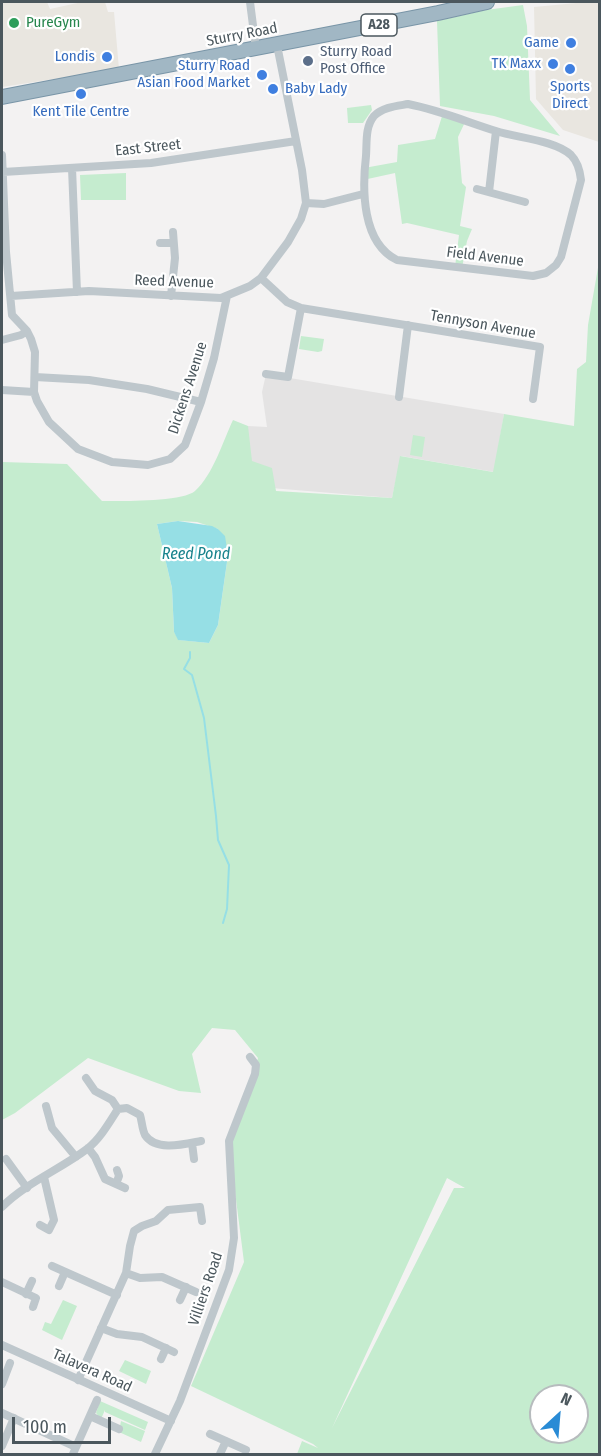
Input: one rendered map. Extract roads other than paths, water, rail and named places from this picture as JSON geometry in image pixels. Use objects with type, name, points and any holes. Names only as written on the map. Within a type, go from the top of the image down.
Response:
[{"type":"highway","name":"Sturry Road","points":[[2,97],[277,45],[487,2]]},
{"type":"street","points":[[250,2],[256,49]]},
{"type":"street","points":[[277,45],[306,203],[324,204],[363,195]]},
{"type":"street","name":"Field Avenue","points":[[408,104],[416,105],[496,131],[559,147],[572,155],[581,180],[561,257],[556,266],[546,273],[533,276],[519,275],[397,260],[381,249],[375,240],[363,195],[367,130],[376,114],[408,104]]},
{"type":"street","points":[[489,192],[496,131]]},
{"type":"street","name":"East Street","points":[[2,175],[72,168],[151,164],[296,141]]},
{"type":"street","points":[[2,155],[4,252],[12,315],[27,331],[35,352],[34,392],[2,390]]},
{"type":"street","points":[[72,168],[77,291]]},
{"type":"street","points":[[477,189],[525,202]]},
{"type":"street","name":"Reed Avenue","points":[[11,296],[77,291],[171,296],[227,296],[250,286],[261,278],[302,219],[306,203]]},
{"type":"street","points":[[171,296],[175,258],[172,232]]},
{"type":"street","points":[[160,243],[173,243]]},
{"type":"street","name":"Tennyson Avenue","points":[[261,278],[287,302],[301,308],[540,347],[533,399]]},
{"type":"street","name":"Dickens Avenue","points":[[34,392],[49,422],[78,449],[112,462],[148,465],[170,459],[185,445],[201,402],[214,358],[227,296]]},
{"type":"street","points":[[266,374],[288,377],[301,308]]},
{"type":"street","name":"Tennyson Avenue","points":[[399,397],[408,325]]},
{"type":"street","points":[[2,340],[27,331]]},
{"type":"street","points":[[35,377],[89,380],[147,389],[201,402]]},
{"type":"street","name":"Villiers Road","points":[[155,1455],[171,1421],[231,1261],[234,1238],[229,1141],[255,1074],[256,1065],[250,1058]]},
{"type":"street","points":[[86,1078],[95,1091],[112,1100],[118,1109]]},
{"type":"street","points":[[46,1106],[52,1128],[76,1156]]},
{"type":"street","points":[[118,1109],[127,1108],[140,1115],[145,1134],[153,1141],[170,1146],[197,1142],[194,1159]]},
{"type":"street","points":[[2,1207],[88,1148],[101,1135],[118,1109]]},
{"type":"street","points":[[88,1148],[99,1162],[102,1176],[125,1188]]},
{"type":"street","points":[[6,1159],[27,1188]]},
{"type":"street","points":[[116,1184],[119,1176],[117,1170]]},
{"type":"street","points":[[40,1225],[50,1230],[54,1220],[44,1177]]},
{"type":"street","points":[[78,1380],[126,1273],[135,1231],[156,1221],[168,1210],[200,1207],[202,1221]]},
{"type":"street","points":[[52,1266],[117,1295]]},
{"type":"street","points":[[58,1287],[65,1272]]},
{"type":"street","points":[[126,1273],[140,1278],[162,1277],[196,1292]]},
{"type":"street","points":[[26,1294],[32,1281]]},
{"type":"street","points":[[2,1282],[36,1298],[33,1307]]},
{"type":"street","points":[[180,1300],[186,1287]]},
{"type":"street","points":[[102,1328],[117,1334],[136,1335],[170,1350],[161,1359]]},
{"type":"street","name":"Talavera Road","points":[[2,1345],[171,1421]]},
{"type":"street","points":[[2,1384],[10,1363]]},
{"type":"street","points":[[2,1413],[75,1451],[97,1400]]},
{"type":"street","points":[[90,1416],[119,1429]]},
{"type":"street","points":[[2,1446],[14,1418]]},
{"type":"street","points":[[210,1434],[246,1450]]},
{"type":"street","points":[[220,1455],[226,1441]]},
{"type":"water","name":"Reed Pond","points":[[178,521],[212,526],[225,536],[228,555],[218,625],[209,643],[178,640],[174,632],[172,588],[157,524]]},
{"type":"waterway","points":[[190,652],[190,658],[184,669],[192,675],[204,718],[218,840],[229,865],[227,909],[223,923]]},
{"type":"place","name":"PureGym","points":[[14,23]]},
{"type":"place","name":"Game","points":[[571,43]]},
{"type":"place","name":"Londis","points":[[107,57]]},
{"type":"place","name":"Sturry Road Post Office","points":[[308,61]]},
{"type":"place","name":"TK Maxx","points":[[553,64]]},
{"type":"place","name":"Sports Direct","points":[[570,69]]},
{"type":"place","name":"Sturry Road Asian Food Market","points":[[262,75]]},
{"type":"place","name":"Baby Lady","points":[[273,89]]},
{"type":"place","name":"Kent Tile Centre","points":[[81,94]]}]
